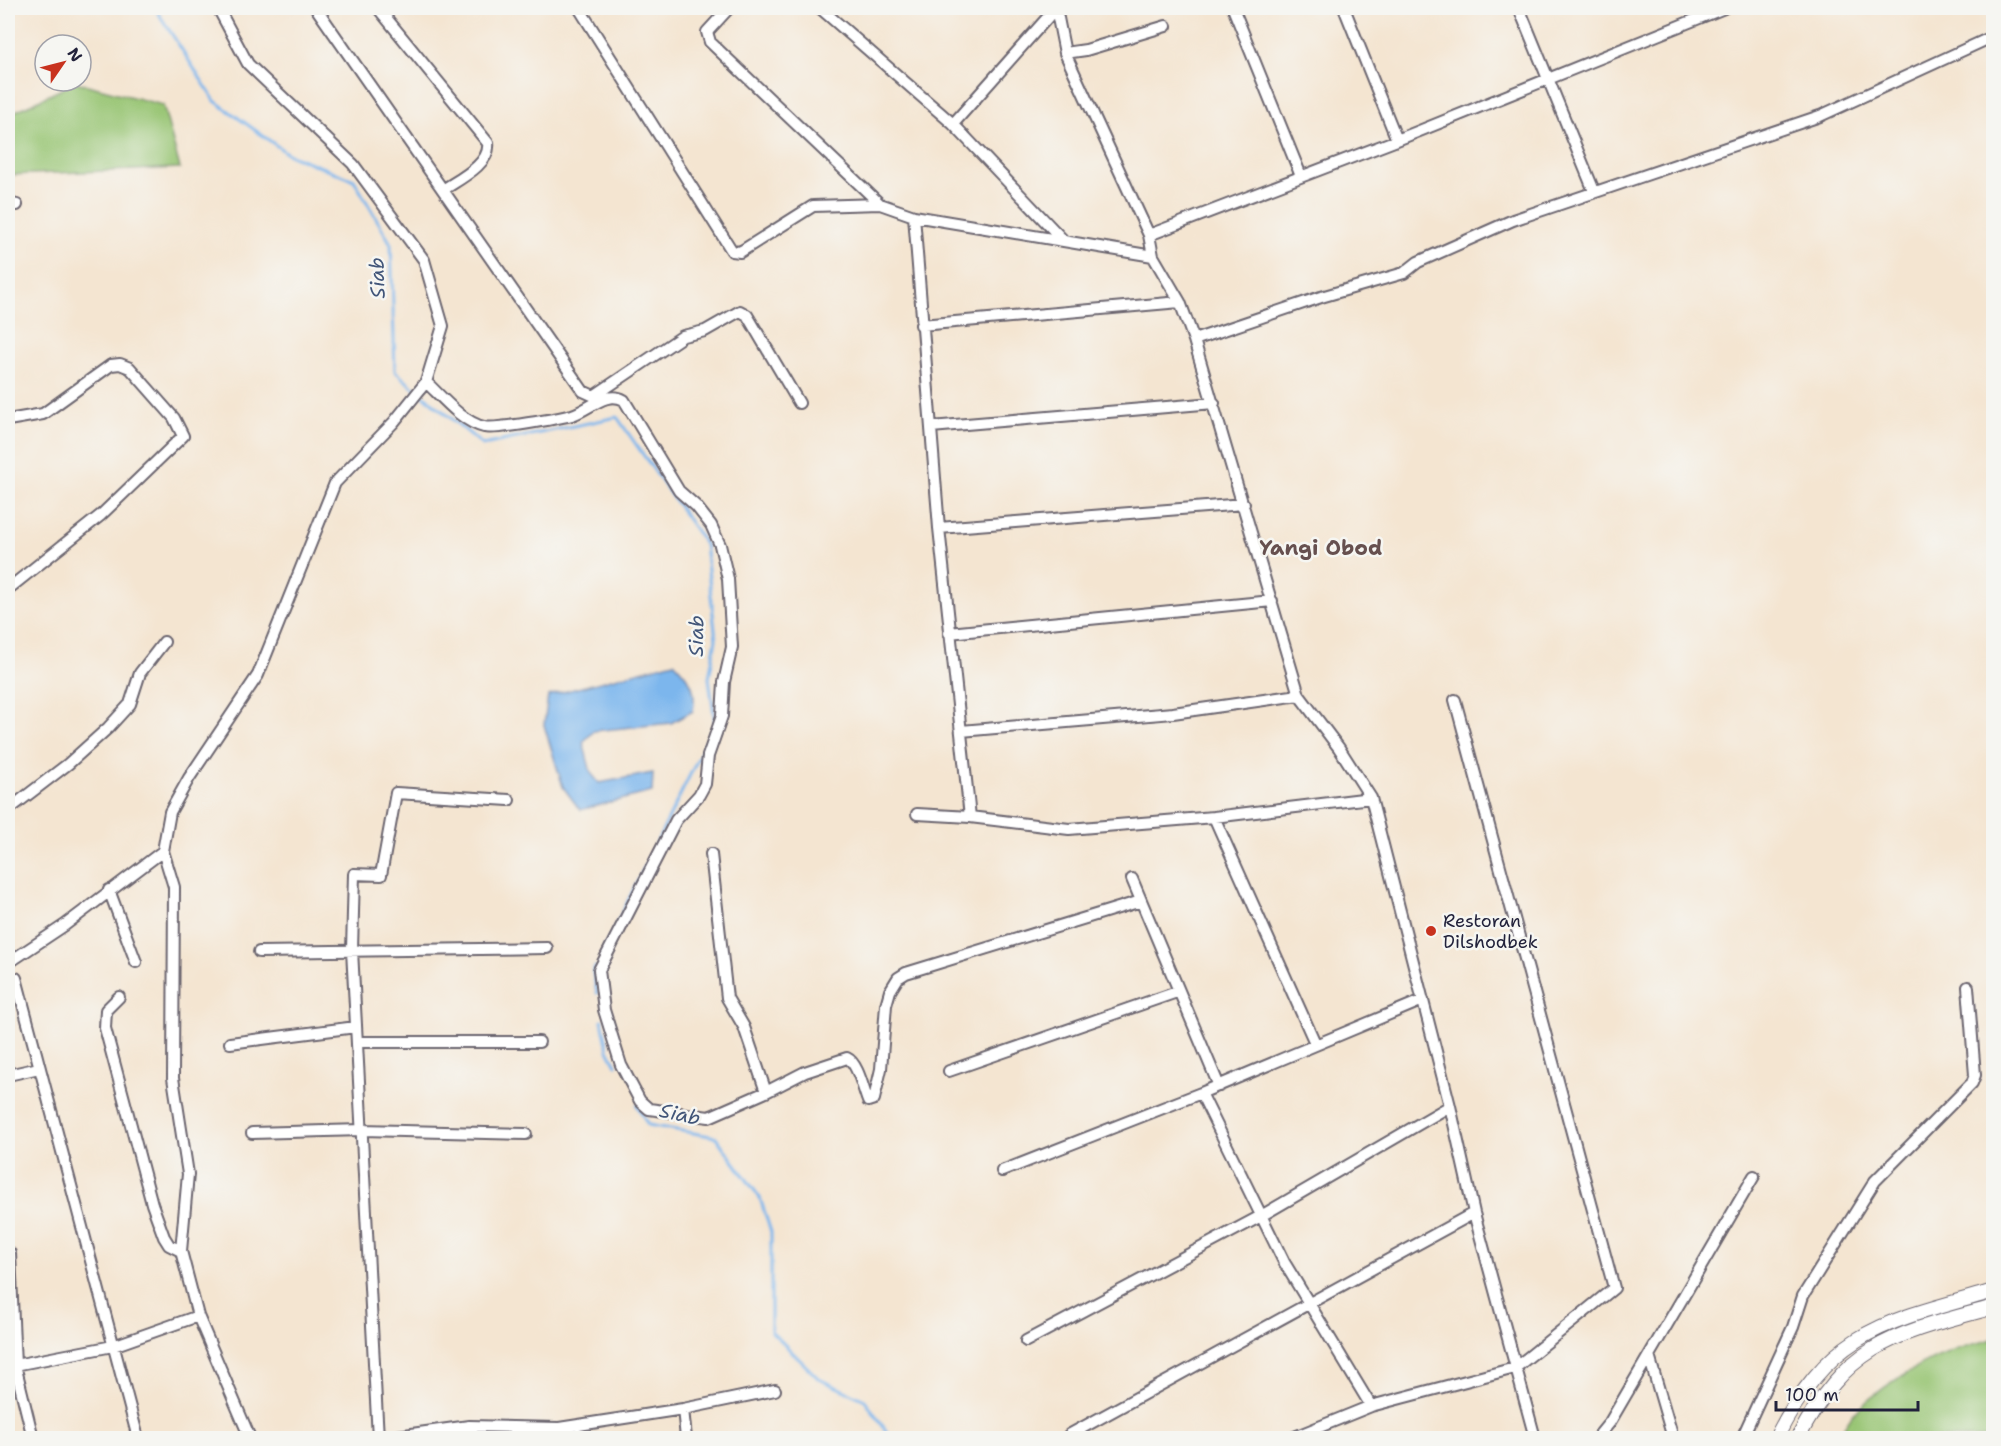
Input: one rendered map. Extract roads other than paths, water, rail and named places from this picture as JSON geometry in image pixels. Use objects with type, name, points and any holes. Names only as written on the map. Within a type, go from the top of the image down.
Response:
[{"type":"main road","points":[[1776,1438],[1808,1384],[1850,1343],[1888,1323],[1994,1291]]},
{"type":"main road","points":[[1798,1438],[1824,1392],[1851,1364],[1873,1348],[1909,1333],[1994,1307]]},
{"type":"street","points":[[218,8],[248,64],[353,164],[424,260],[443,326],[426,382],[394,422],[335,483],[258,675],[189,778],[170,812],[163,851],[174,887],[173,1078],[188,1174],[181,1251],[198,1316],[250,1438]]},
{"type":"street","points":[[316,8],[583,391],[594,396],[611,392],[624,400],[679,491],[711,525],[720,545],[728,579],[732,647],[724,682],[722,716],[708,756],[705,784],[699,795],[676,820],[599,970],[604,1010],[621,1065],[640,1101],[649,1109],[709,1117],[805,1072],[847,1058],[858,1070],[868,1101],[874,1099],[881,1069],[886,1005],[890,991],[898,978],[906,973],[1141,901]]},
{"type":"street","points":[[378,8],[488,143],[489,150],[486,159],[443,190]]},
{"type":"street","points":[[579,8],[732,251],[740,252],[813,206],[880,204],[914,216],[1153,256]]},
{"type":"street","points":[[729,8],[707,32],[710,42],[880,204]]},
{"type":"street","points":[[820,8],[953,124],[1063,240]]},
{"type":"street","points":[[953,124],[1056,8]]},
{"type":"street","points":[[1056,8],[1065,52],[1149,235],[1153,256],[1180,302],[1194,340],[1299,695],[1339,748],[1371,798],[1450,1106],[1474,1213],[1536,1438]]},
{"type":"street","points":[[1233,8],[1301,176]]},
{"type":"street","points":[[1344,8],[1397,140]]},
{"type":"street","points":[[1519,8],[1594,191]]},
{"type":"street","points":[[1149,235],[1397,140],[1724,8]]},
{"type":"street","points":[[1065,52],[1086,50],[1166,26]]},
{"type":"street","points":[[1194,340],[1321,297],[1404,273],[1418,262],[1513,220],[1820,116],[1994,36]]},
{"type":"street","points":[[914,216],[939,528],[970,817]]},
{"type":"street","points":[[921,325],[1180,302]]},
{"type":"street","points":[[426,382],[468,420],[486,428],[573,415],[611,392],[683,336],[705,331],[740,311],[747,315],[799,403]]},
{"type":"street","points":[[8,420],[44,414],[111,364],[120,364],[130,368],[174,418],[183,436],[101,515],[8,589]]},
{"type":"street","points":[[931,427],[1214,403]]},
{"type":"street","points":[[939,528],[1244,504]]},
{"type":"street","points":[[949,633],[1272,601]]},
{"type":"street","points":[[8,810],[68,764],[108,728],[130,704],[140,673],[164,642]]},
{"type":"street","points":[[961,731],[1173,713],[1299,695]]},
{"type":"street","points":[[1292,1438],[1371,1406],[1515,1368],[1614,1288],[1455,700]]},
{"type":"street","points":[[509,800],[396,793],[381,875],[354,874],[352,950],[381,1438],[469,1426],[559,1428],[682,1409],[775,1390]]},
{"type":"street","points":[[917,814],[970,817],[1069,829],[1214,817],[1371,798]]},
{"type":"street","points":[[1214,817],[1315,1043]]},
{"type":"street","points":[[8,963],[65,925],[163,851]]},
{"type":"street","points":[[711,854],[727,998],[744,1027],[766,1092]]},
{"type":"street","points":[[1132,879],[1218,1086]]},
{"type":"street","points":[[109,890],[136,962]]},
{"type":"street","points":[[259,952],[547,948]]},
{"type":"street","points":[[16,978],[138,1438]]},
{"type":"street","points":[[1742,1438],[1793,1327],[1803,1296],[1875,1181],[1972,1083],[1975,1075],[1968,987]]},
{"type":"street","points":[[949,1071],[1178,992]]},
{"type":"street","points":[[119,997],[106,1010],[105,1028],[152,1204],[164,1237],[169,1245],[181,1251]]},
{"type":"street","points":[[1002,1172],[1201,1093],[1423,999]]},
{"type":"street","points":[[230,1043],[356,1027]]},
{"type":"street","points":[[357,1042],[539,1042]]},
{"type":"street","points":[[8,1075],[39,1068]]},
{"type":"street","points":[[1201,1093],[1284,1262],[1371,1406]]},
{"type":"street","points":[[1026,1341],[1261,1216],[1450,1106]]},
{"type":"street","points":[[252,1133],[362,1130],[526,1134]]},
{"type":"street","points":[[1597,1438],[1610,1422],[1754,1176]]},
{"type":"street","points":[[1069,1435],[1474,1213]]},
{"type":"street","points":[[8,1253],[10,1253],[15,1365],[33,1438]]},
{"type":"street","points":[[15,1365],[113,1346],[198,1316]]},
{"type":"street","points":[[1649,1356],[1673,1438]]},
{"type":"street","points":[[8,1376],[15,1365]]},
{"type":"street","points":[[682,1409],[686,1438]]},
{"type":"water","points":[[674,662],[684,673],[693,689],[693,711],[671,723],[594,731],[583,742],[591,773],[599,783],[653,773],[652,792],[580,810],[563,787],[544,725],[548,696]]},
{"type":"waterway","name":"Siab","points":[[155,8],[215,101],[288,154],[354,180],[391,244],[395,371],[416,390]]},
{"type":"waterway","name":"Siab","points":[[422,394],[483,445],[617,417],[705,544],[716,639],[709,678],[715,722]]},
{"type":"waterway","name":"Siab","points":[[605,948],[712,730]]},
{"type":"waterway","name":"Siab","points":[[595,967],[593,972],[597,993]]},
{"type":"waterway","name":"Siab","points":[[602,1020],[608,1050],[616,1065]]},
{"type":"waterway","name":"Siab","points":[[637,1105],[648,1125],[716,1137],[760,1198],[771,1232],[771,1331],[819,1379],[865,1400],[891,1438]]},
{"type":"place","name":"Restoran Dilshodbek","points":[[1431,931]]},
{"type":"district","name":"Yangi Obod","points":[[1321,548]]}]
